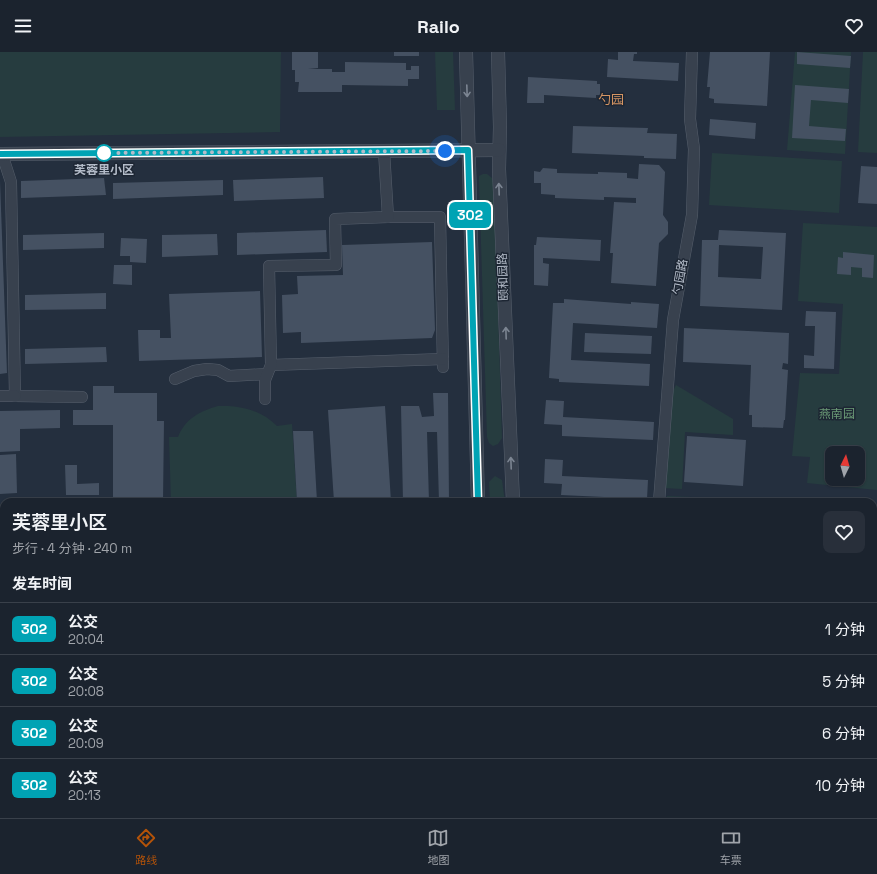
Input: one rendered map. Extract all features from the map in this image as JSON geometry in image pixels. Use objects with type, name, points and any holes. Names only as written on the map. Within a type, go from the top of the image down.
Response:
[{"type":"street","points":[[466,52],[478,498]]},
{"type":"street","name":"颐和园路","points":[[498,52],[499,185],[513,498]]},
{"type":"street","name":"勺园路","points":[[659,498],[673,320],[692,215],[694,148],[690,119],[692,52]]},
{"type":"street","points":[[15,396],[11,182],[1,154],[499,150]]},
{"type":"street","points":[[384,151],[388,217]]},
{"type":"street","points":[[175,379],[194,371],[206,369],[218,370],[229,376],[269,370],[443,363],[440,217],[388,217],[335,220],[336,265],[269,266],[269,370],[264,380],[265,399]]},
{"type":"street","points":[[0,396],[82,397]]},
{"type":"green space","points":[[0,52],[281,52],[280,132],[0,137]]},
{"type":"green space","points":[[435,52],[453,52],[455,110],[437,110]]},
{"type":"green space","points":[[795,52],[851,52],[845,154],[787,150]]},
{"type":"green space","points":[[863,52],[877,52],[877,153],[858,152]]},
{"type":"green space","points":[[712,153],[842,161],[839,213],[709,205]]},
{"type":"green space","points":[[487,174],[492,178],[494,184],[502,438],[498,444],[493,446],[489,443],[487,437],[479,179],[479,176]]},
{"type":"green space","name":"燕南园","points":[[803,223],[877,227],[877,490],[837,486],[865,486],[865,446],[825,446],[825,485],[807,483],[810,457],[792,456],[800,373],[839,374],[843,304],[798,301]]},
{"type":"green space","points":[[676,385],[733,419],[733,435],[685,432],[682,489],[664,488],[671,395]]},
{"type":"green space","points":[[218,406],[234,406],[257,412],[277,426],[292,424],[297,498],[171,498],[169,437],[178,437],[189,421],[205,410]]},
{"type":"green space","points":[[495,476],[502,480],[504,498],[490,498],[489,482]]},
{"type":"green space","points":[[667,496],[718,498],[667,498]]},
{"type":"building","points":[[292,52],[318,52],[318,68],[308,69],[332,69],[332,72],[345,72],[345,62],[406,63],[406,70],[411,70],[411,66],[419,66],[419,79],[408,79],[408,86],[342,85],[342,92],[298,92],[299,82],[295,82],[295,70],[292,70]]},
{"type":"building","points":[[394,52],[419,52],[419,56],[394,56]]},
{"type":"building","points":[[618,52],[637,52],[637,54],[634,54],[633,61],[679,63],[678,81],[607,77],[608,59],[618,60]]},
{"type":"building","points":[[710,52],[770,52],[767,106],[714,103],[714,99],[709,98],[710,87],[707,87]]},
{"type":"building","points":[[797,52],[851,56],[850,68],[797,64]]},
{"type":"building","points":[[528,77],[597,81],[597,84],[600,84],[600,95],[596,95],[596,98],[544,95],[544,103],[527,103]]},
{"type":"building","points":[[795,85],[849,89],[848,103],[811,100],[809,126],[846,129],[845,141],[792,138]]},
{"type":"building","points":[[710,119],[756,123],[755,139],[709,135]]},
{"type":"building","points":[[573,126],[648,128],[647,133],[677,134],[676,159],[572,153]]},
{"type":"building","points":[[639,164],[659,165],[665,172],[663,215],[668,222],[668,234],[659,243],[656,286],[611,283],[613,253],[610,253],[614,202],[636,203],[636,198],[604,197],[604,200],[555,198],[555,195],[541,194],[541,183],[534,183],[534,171],[540,172],[543,168],[557,169],[557,173],[627,173],[627,178],[638,179]]},
{"type":"building","points":[[861,166],[877,167],[877,204],[858,203]]},
{"type":"building","points":[[323,177],[324,198],[234,201],[233,180]]},
{"type":"building","points":[[104,178],[106,195],[21,198],[21,181]]},
{"type":"building","points":[[223,180],[223,195],[113,199],[113,183]]},
{"type":"building","points":[[0,181],[7,373],[0,374]]},
{"type":"building","points":[[326,230],[327,252],[237,255],[237,233]]},
{"type":"building","points":[[719,230],[786,233],[782,310],[700,306],[702,240],[718,240]],"holes":[[[719,245],[763,247],[761,279],[718,277]]]},
{"type":"building","points":[[104,233],[104,248],[23,250],[23,235]]},
{"type":"building","points":[[217,234],[218,255],[162,257],[162,235]]},
{"type":"building","points":[[537,237],[601,240],[600,261],[543,258],[543,263],[549,264],[548,286],[534,285],[534,245],[536,245]]},
{"type":"building","points":[[121,238],[147,239],[146,263],[130,262],[130,256],[120,256]]},
{"type":"building","points":[[432,242],[435,330],[432,338],[301,343],[301,332],[283,333],[282,295],[298,294],[297,276],[343,275],[342,245]]},
{"type":"building","points":[[843,252],[874,255],[873,278],[862,277],[862,268],[851,267],[851,275],[837,274],[838,257],[843,258]]},
{"type":"building","points":[[114,265],[132,265],[132,285],[113,284]]},
{"type":"building","points":[[260,291],[262,357],[139,361],[138,330],[160,330],[160,338],[171,338],[169,294]]},
{"type":"building","points":[[106,293],[106,309],[25,310],[25,295]]},
{"type":"building","points":[[564,299],[631,304],[631,302],[659,304],[657,328],[573,323],[571,360],[650,364],[649,386],[559,382],[559,379],[549,378],[553,303],[564,303]]},
{"type":"building","points":[[806,311],[836,312],[834,369],[804,368],[804,355],[814,356],[815,326],[805,326]]},
{"type":"building","points":[[684,328],[789,333],[788,364],[783,363],[782,369],[788,370],[785,420],[783,428],[752,427],[752,415],[749,415],[751,365],[683,362]]},
{"type":"building","points":[[585,333],[652,336],[651,354],[584,352]]},
{"type":"building","points":[[106,347],[107,362],[25,364],[25,349]]},
{"type":"building","points":[[93,386],[114,386],[114,393],[157,393],[157,421],[164,421],[163,498],[113,498],[113,425],[73,425],[73,410],[93,410]]},
{"type":"building","points":[[433,393],[448,393],[449,498],[439,498],[437,432],[427,432],[429,498],[403,498],[401,406],[419,406],[422,417],[434,416]]},
{"type":"building","points":[[546,400],[564,401],[563,417],[654,422],[653,440],[562,436],[562,425],[544,424]]},
{"type":"building","points":[[385,406],[391,498],[334,498],[328,410]]},
{"type":"building","points":[[60,410],[60,428],[20,429],[20,451],[0,452],[0,411]]},
{"type":"building","points":[[293,431],[313,431],[317,498],[297,498]]},
{"type":"building","points":[[687,436],[746,440],[743,486],[684,482]]},
{"type":"building","points":[[16,454],[17,493],[0,494],[0,455]]},
{"type":"building","points":[[545,459],[563,460],[562,476],[648,480],[647,498],[561,495],[562,484],[544,483]]},
{"type":"building","points":[[65,465],[77,465],[77,484],[99,483],[99,495],[66,495]]},
{"type":"bus line","name":"302","points":[[0,154],[468,150],[478,498]]},
{"type":"place","name":"芙蓉里小区","points":[[104,153]]},
{"type":"district","name":"勺园","points":[[611,99]]},
{"type":"route","points":[[104,153],[445,151]]}]
